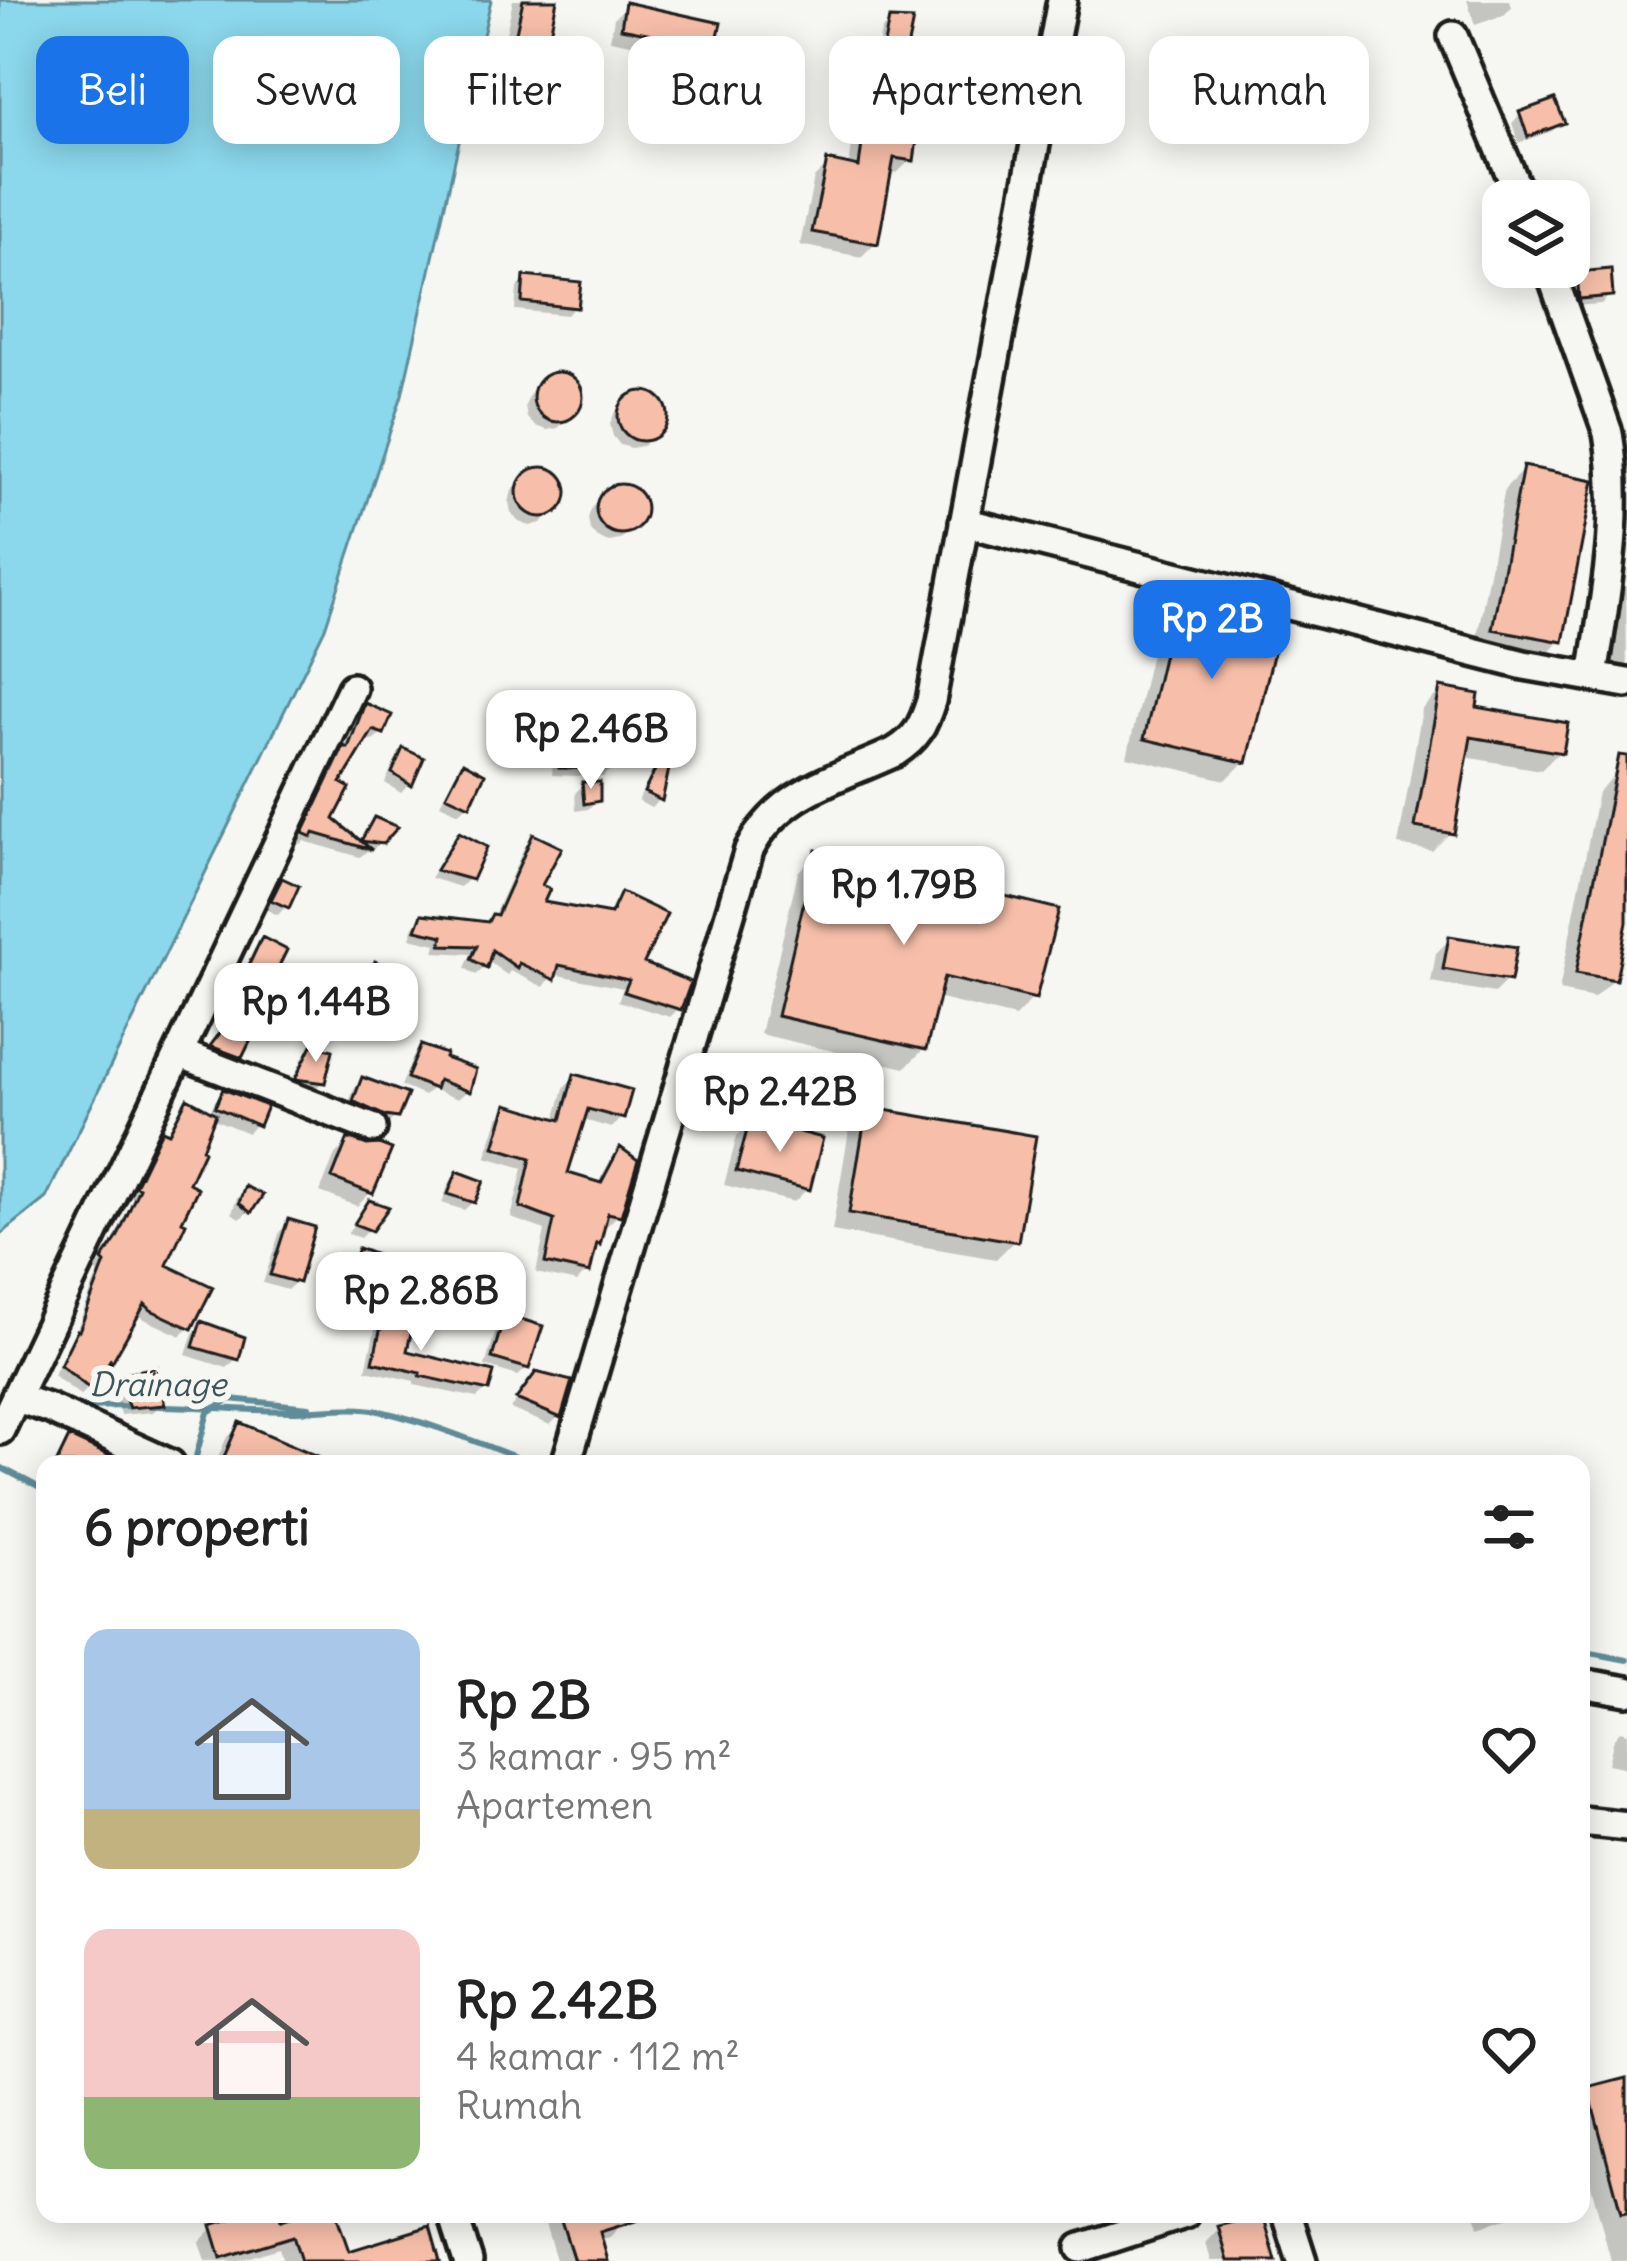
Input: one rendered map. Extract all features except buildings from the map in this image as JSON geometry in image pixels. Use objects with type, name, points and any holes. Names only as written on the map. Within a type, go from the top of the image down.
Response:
[{"type":"street","points":[[568,1455],[749,850],[768,820],[791,799],[895,752],[910,742],[924,722],[1062,0]]},
{"type":"street","points":[[1454,36],[1513,180]]},
{"type":"street","points":[[1556,288],[1612,455],[1614,528],[1594,676]]},
{"type":"street","points":[[964,522],[1524,664],[1627,683]]},
{"type":"street","points":[[0,1430],[352,688]]},
{"type":"street","points":[[179,1052],[372,1128]]},
{"type":"street","points":[[16,1397],[150,1455]]},
{"type":"street","points":[[1590,1685],[1627,1691]]},
{"type":"street","points":[[1590,1822],[1627,1826]]},
{"type":"street","points":[[456,2223],[468,2261]]},
{"type":"street","points":[[1081,2248],[1157,2223]]},
{"type":"street","points":[[1290,2223],[1301,2261]]},
{"type":"water","points":[[0,0],[491,0],[483,36],[424,36],[424,144],[459,144],[402,395],[325,628],[46,1198],[0,1235]]},
{"type":"waterway","points":[[196,1455],[208,1412],[230,1399],[309,1407]]},
{"type":"waterway","name":"Drainage","points":[[73,1407],[132,1406]]},
{"type":"waterway","name":"Drainage","points":[[151,1406],[372,1410],[509,1455]]},
{"type":"waterway","points":[[0,1467],[36,1486]]},
{"type":"waterway","name":"Drainage","points":[[1590,1653],[1627,1660]]}]
